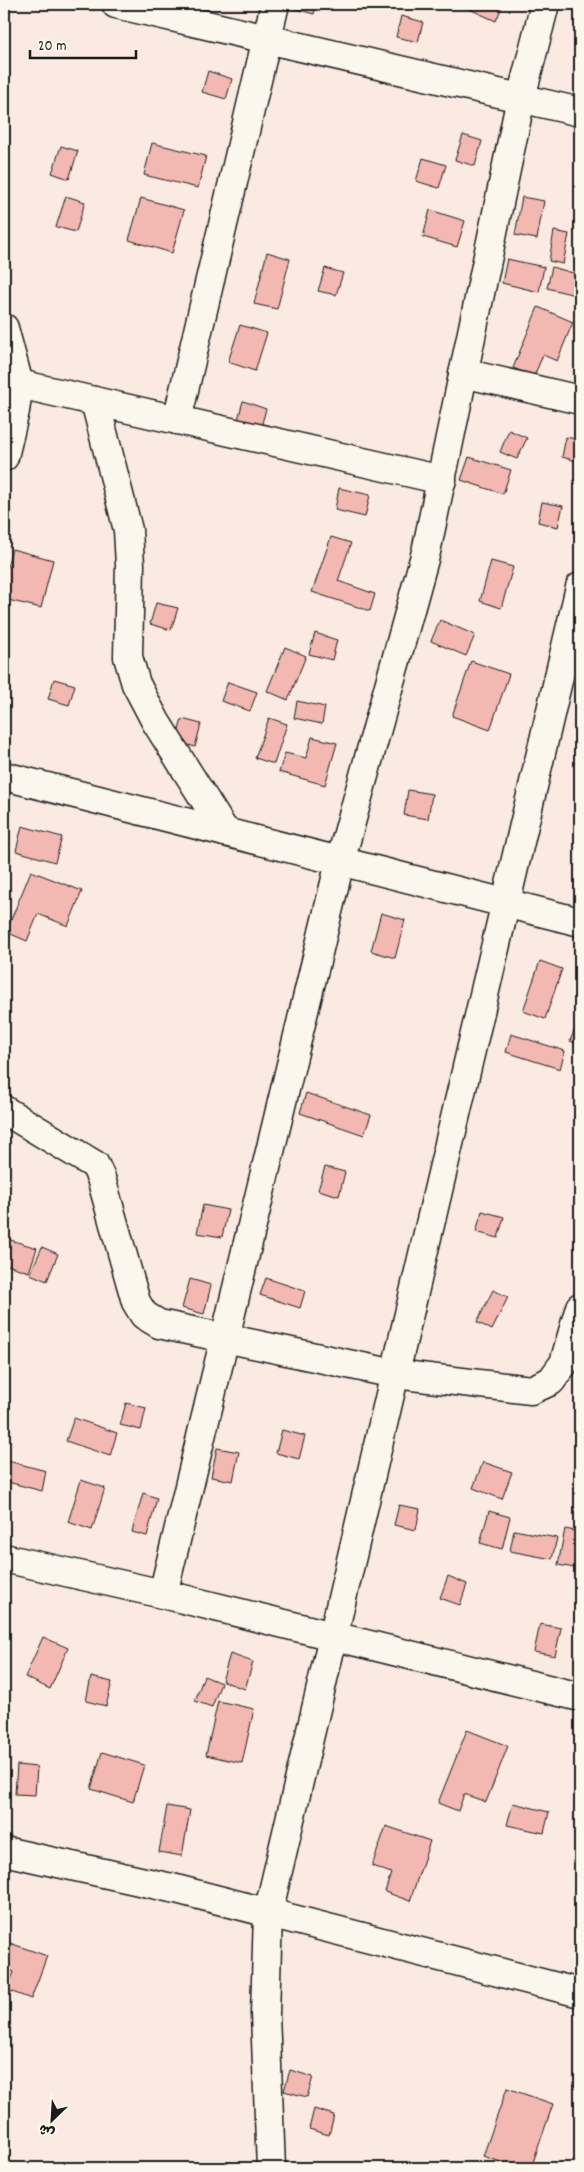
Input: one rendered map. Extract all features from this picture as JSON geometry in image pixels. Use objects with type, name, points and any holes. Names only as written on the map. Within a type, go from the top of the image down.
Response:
[{"type":"street","points":[[116,4],[580,112]]},
{"type":"street","points":[[177,420],[275,4]]},
{"type":"street","points":[[163,1594],[340,862],[415,597],[442,480],[520,98],[544,4]]},
{"type":"street","points":[[4,328],[19,384],[15,411],[4,457]]},
{"type":"street","points":[[463,372],[580,400]]},
{"type":"street","points":[[19,384],[442,480]]},
{"type":"street","points":[[94,401],[128,530],[130,566],[128,657],[136,684],[156,722],[225,832]]},
{"type":"street","points":[[271,2168],[266,2014],[268,1913],[580,587]]},
{"type":"street","points":[[4,776],[580,922]]},
{"type":"street","points":[[5,1118],[95,1165],[101,1178],[136,1302],[144,1315],[159,1324],[224,1340],[395,1374],[531,1390],[551,1381],[564,1362],[580,1307]]},
{"type":"street","points":[[4,1558],[333,1635],[580,1697]]},
{"type":"street","points":[[4,1851],[176,1889],[580,1993]]},
{"type":"building","points":[[293,4],[316,4],[314,14],[292,8]]},
{"type":"building","points":[[458,4],[503,4],[496,21]]},
{"type":"building","points":[[401,16],[423,22],[418,42],[396,37]]},
{"type":"building","points":[[208,71],[232,79],[226,99],[202,92]]},
{"type":"building","points":[[463,135],[482,141],[475,166],[455,160]]},
{"type":"building","points":[[152,143],[206,156],[198,188],[144,175]]},
{"type":"building","points":[[61,146],[78,151],[69,179],[52,173]]},
{"type":"building","points":[[423,158],[446,165],[439,188],[416,181]]},
{"type":"building","points":[[66,196],[85,202],[76,232],[56,227]]},
{"type":"building","points":[[522,197],[544,201],[537,239],[515,235]]},
{"type":"building","points":[[141,198],[184,210],[172,253],[129,240]]},
{"type":"building","points":[[430,210],[465,221],[457,247],[423,237]]},
{"type":"building","points":[[554,231],[569,234],[563,264],[549,261]]},
{"type":"building","points":[[267,252],[290,259],[277,309],[254,304]]},
{"type":"building","points":[[507,259],[544,267],[539,292],[502,283]]},
{"type":"building","points":[[552,267],[580,275],[579,296],[547,288]]},
{"type":"building","points":[[325,268],[343,273],[336,295],[318,291]]},
{"type":"building","points":[[538,307],[573,322],[557,361],[543,355],[534,376],[513,368]]},
{"type":"building","points":[[240,325],[267,333],[255,371],[228,362]]},
{"type":"building","points":[[243,401],[266,409],[259,434],[236,427]]},
{"type":"building","points":[[509,430],[527,438],[517,459],[500,452]]},
{"type":"building","points":[[566,437],[580,440],[580,462],[562,457]]},
{"type":"building","points":[[469,457],[511,470],[503,494],[461,480]]},
{"type":"building","points":[[339,488],[370,495],[365,517],[335,510]]},
{"type":"building","points":[[542,502],[563,506],[558,527],[538,522]]},
{"type":"building","points":[[331,537],[351,543],[338,581],[375,594],[370,611],[312,592]]},
{"type":"building","points":[[12,549],[53,560],[41,608],[4,599],[4,579]]},
{"type":"building","points":[[491,561],[513,567],[501,608],[480,601]]},
{"type":"building","points":[[156,603],[178,608],[171,630],[150,624]]},
{"type":"building","points":[[440,620],[475,635],[466,656],[431,641]]},
{"type":"building","points":[[315,633],[337,640],[332,660],[309,654]]},
{"type":"building","points":[[285,647],[306,656],[288,700],[267,691]]},
{"type":"building","points":[[471,661],[509,674],[490,730],[452,716]]},
{"type":"building","points":[[54,679],[75,685],[69,705],[48,699]]},
{"type":"building","points":[[228,682],[257,692],[250,711],[221,701]]},
{"type":"building","points":[[297,701],[325,707],[322,724],[294,718]]},
{"type":"building","points":[[269,718],[287,724],[274,764],[255,758]]},
{"type":"building","points":[[182,719],[201,724],[195,747],[176,741]]},
{"type":"building","points":[[312,737],[337,743],[325,785],[279,772],[285,753],[306,758]]},
{"type":"building","points":[[408,790],[432,794],[428,819],[404,815]]},
{"type":"building","points":[[22,826],[62,837],[55,862],[16,851]]},
{"type":"building","points":[[31,871],[82,891],[68,926],[38,914],[27,941],[6,932]]},
{"type":"building","points":[[381,913],[405,920],[395,958],[371,951]]},
{"type":"building","points":[[540,961],[562,969],[545,1019],[523,1011]]},
{"type":"building","points":[[580,1016],[580,1045],[570,1041]]},
{"type":"building","points":[[511,1034],[565,1051],[560,1069],[506,1052]]},
{"type":"building","points":[[306,1093],[371,1115],[364,1135],[300,1113]]},
{"type":"building","points":[[325,1167],[345,1172],[339,1196],[318,1190]]},
{"type":"building","points":[[203,1205],[228,1210],[222,1237],[197,1233]]},
{"type":"building","points":[[482,1211],[504,1217],[498,1238],[476,1232]]},
{"type":"building","points":[[4,1238],[37,1248],[29,1272],[4,1264]]},
{"type":"building","points":[[42,1247],[58,1254],[47,1281],[30,1274]]},
{"type":"building","points":[[266,1278],[305,1291],[300,1308],[260,1295]]},
{"type":"building","points":[[190,1279],[211,1285],[204,1314],[182,1308]]},
{"type":"building","points":[[493,1290],[508,1297],[492,1330],[477,1322]]},
{"type":"building","points":[[126,1403],[146,1408],[141,1430],[120,1425]]},
{"type":"building","points":[[74,1418],[117,1433],[110,1456],[66,1441]]},
{"type":"building","points":[[282,1430],[305,1436],[299,1459],[276,1453]]},
{"type":"building","points":[[217,1448],[239,1452],[233,1481],[211,1477]]},
{"type":"building","points":[[8,1461],[46,1471],[42,1491],[4,1481]]},
{"type":"building","points":[[483,1462],[512,1472],[502,1499],[473,1488]]},
{"type":"building","points":[[81,1480],[105,1488],[92,1530],[68,1522]]},
{"type":"building","points":[[143,1493],[157,1498],[147,1536],[132,1532]]},
{"type":"building","points":[[399,1505],[420,1509],[416,1530],[394,1525]]},
{"type":"building","points":[[489,1511],[510,1517],[502,1549],[480,1543]]},
{"type":"building","points":[[565,1529],[580,1532],[580,1569],[558,1565]]},
{"type":"building","points":[[514,1530],[557,1538],[552,1559],[510,1551]]},
{"type":"building","points":[[448,1576],[467,1584],[460,1605],[440,1598]]},
{"type":"building","points":[[540,1624],[561,1628],[555,1656],[534,1652]]},
{"type":"building","points":[[43,1637],[68,1648],[50,1689],[25,1677]]},
{"type":"building","points":[[230,1654],[253,1662],[245,1689],[222,1681]]},
{"type":"building","points":[[204,1676],[221,1683],[212,1707],[195,1701]]},
{"type":"building","points":[[91,1677],[112,1682],[106,1706],[86,1701]]},
{"type":"building","points":[[218,1701],[254,1709],[242,1763],[206,1755]]},
{"type":"building","points":[[467,1730],[508,1746],[486,1802],[464,1794],[458,1811],[438,1803]]},
{"type":"building","points":[[102,1752],[144,1765],[133,1802],[91,1789]]},
{"type":"building","points":[[17,1765],[37,1767],[35,1795],[15,1794]]},
{"type":"building","points":[[513,1803],[549,1812],[544,1833],[507,1825]]},
{"type":"building","points":[[167,1806],[190,1810],[182,1856],[159,1852]]},
{"type":"building","points":[[386,1826],[430,1841],[410,1901],[385,1892],[391,1873],[372,1866]]},
{"type":"building","points":[[4,1941],[47,1956],[31,1999],[7,1990],[14,1972],[4,1968]]},
{"type":"building","points":[[290,2070],[313,2077],[307,2097],[284,2091]]},
{"type":"building","points":[[507,2088],[553,2104],[531,2168],[519,2168],[483,2156]]},
{"type":"building","points":[[314,2109],[334,2115],[329,2135],[309,2129]]}]
